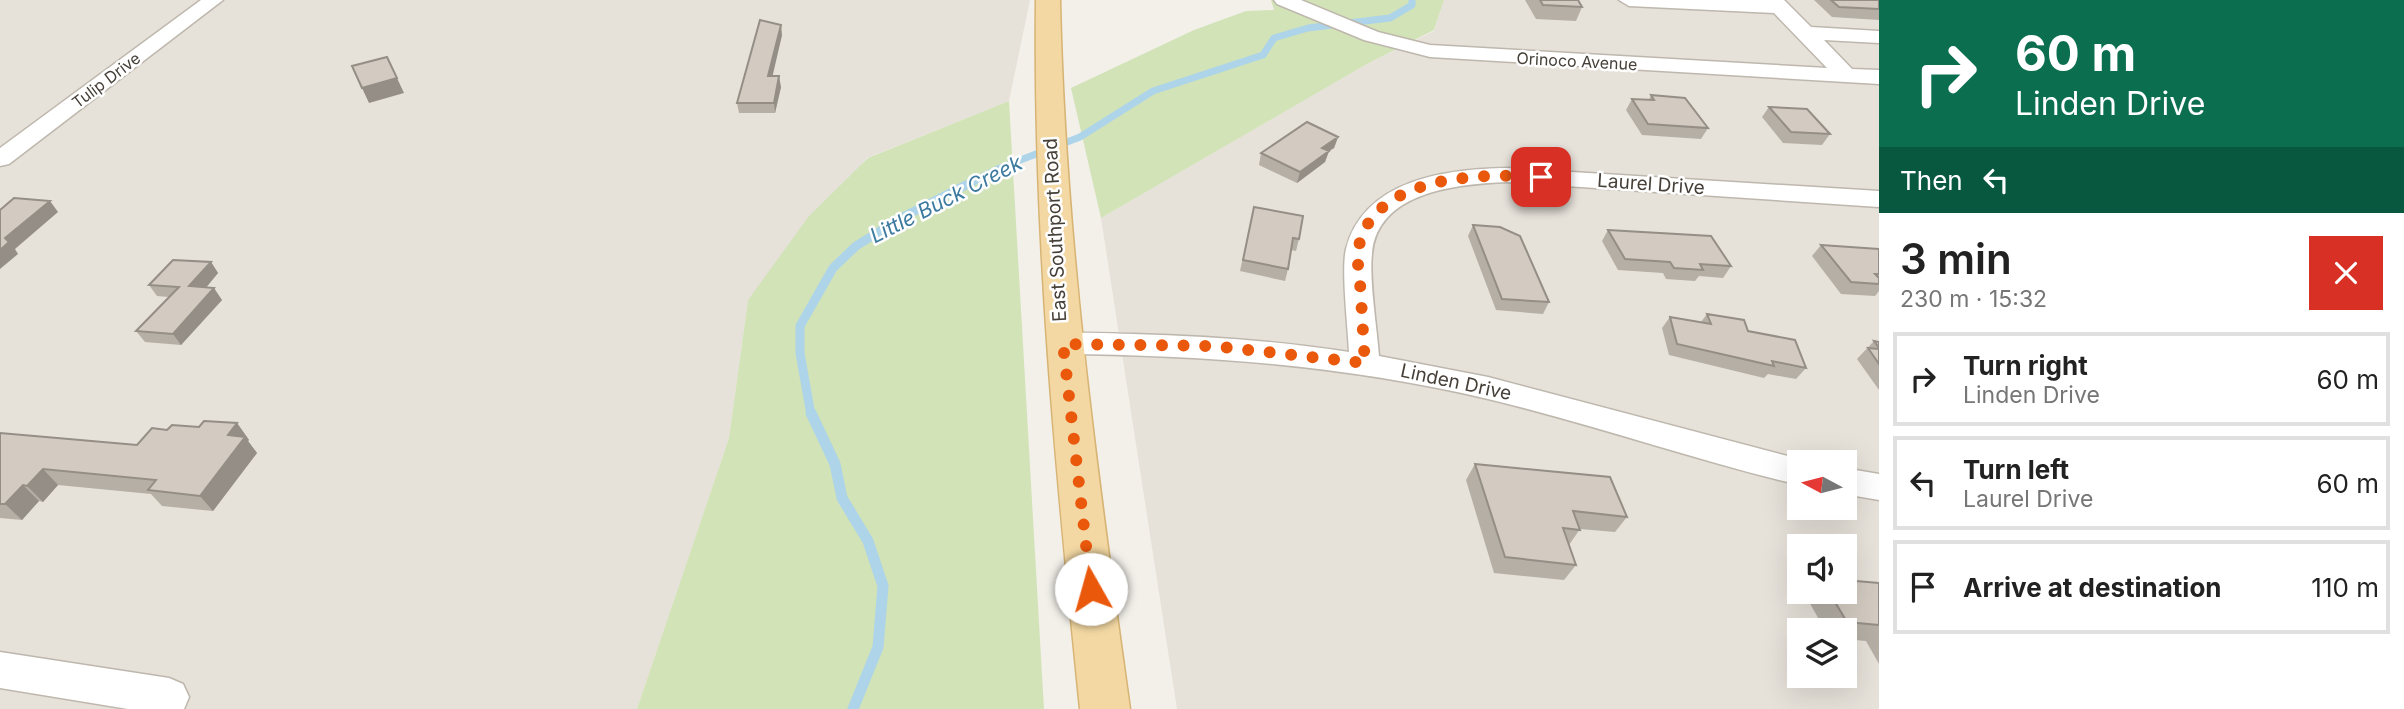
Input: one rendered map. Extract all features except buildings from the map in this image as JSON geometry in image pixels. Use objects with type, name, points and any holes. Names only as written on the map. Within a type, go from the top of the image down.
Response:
[{"type":"main road","name":"East Southport Road","points":[[1048,0],[1050,176],[1063,344],[1105,709]]},
{"type":"street","name":"Tulip Drive","points":[[0,159],[213,0]]},
{"type":"street","points":[[1629,0],[1776,4],[1846,75]]},
{"type":"street","name":"Orinoco Avenue","points":[[1292,2],[1371,36],[1412,48],[1454,54],[1879,77]]},
{"type":"street","points":[[1805,33],[1879,37]]},
{"type":"street","name":"Laurel Drive","points":[[1365,363],[1358,251],[1366,230],[1379,212],[1399,197],[1423,186],[1462,177],[1507,175],[1879,199]]},
{"type":"street","name":"Linden Drive","points":[[1063,344],[1213,346],[1365,363],[1440,377],[1550,403],[1703,448],[1787,469]]},
{"type":"street","points":[[1857,483],[1879,486]]},
{"type":"street","points":[[0,670],[169,697]]},
{"type":"shaded area","points":[[0,0],[1030,0],[1009,101],[867,158],[748,300],[729,438],[637,709],[0,709]]},
{"type":"shaded area","points":[[1444,0],[1879,0],[1879,709],[1177,709],[1101,218],[1367,64],[1434,31]]},
{"type":"green space","points":[[1271,0],[1444,0],[1434,30],[1367,64],[1101,218],[1071,88],[1194,30],[1246,11],[1274,10]]},
{"type":"green space","points":[[1009,101],[1044,709],[637,709],[729,438],[748,300],[809,216],[868,158]]},
{"type":"waterway","name":"Little Buck Creek","points":[[974,181],[1080,137],[1153,91],[1263,55],[1274,38],[1308,28],[1390,18],[1412,5],[1412,0]]},
{"type":"waterway","name":"Little Buck Creek","points":[[811,415],[800,353],[800,326],[833,268],[856,246],[901,218],[974,181]]},
{"type":"waterway","name":"Little Buck Creek","points":[[970,183],[974,181]]},
{"type":"waterway","name":"Little Buck Creek","points":[[811,413],[835,464],[842,498],[868,541],[883,586],[878,647],[853,709]]},
{"type":"route","points":[[1091,589],[1063,344],[1213,346],[1365,363],[1358,251],[1366,230],[1379,212],[1399,197],[1442,181],[1495,175],[1541,177]]}]
